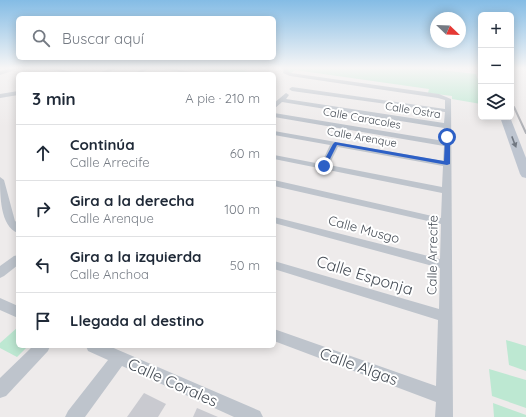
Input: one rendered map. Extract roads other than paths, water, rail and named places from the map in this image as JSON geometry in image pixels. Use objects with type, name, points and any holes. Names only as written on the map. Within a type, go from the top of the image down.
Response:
[{"type":"main road","points":[[506,120],[526,174]]},
{"type":"street","points":[[276,105],[294,87]]},
{"type":"street","points":[[322,87],[448,111]]},
{"type":"street","name":"Calle Arrecife","points":[[344,87],[443,97],[448,100],[444,417]]},
{"type":"street","points":[[0,96],[16,93]]},
{"type":"street","name":"Calle Ostra","points":[[282,100],[447,126]]},
{"type":"street","name":"Calle Caracoles","points":[[276,115],[447,144]]},
{"type":"street","name":"Calle Arenque","points":[[276,132],[447,164]]},
{"type":"street","points":[[324,166],[335,144]]},
{"type":"street","points":[[276,156],[447,191]]},
{"type":"street","points":[[0,180],[10,222],[16,227]]},
{"type":"street","points":[[276,183],[446,222]]},
{"type":"street","name":"Calle Musgo","points":[[276,221],[446,265]]},
{"type":"street","points":[[0,273],[16,261]]},
{"type":"street","name":"Calle Esponja","points":[[276,266],[446,317]]},
{"type":"street","points":[[0,304],[16,311]]},
{"type":"street","name":"Calle Algas","points":[[276,336],[445,397]]},
{"type":"street","points":[[0,390],[41,348]]},
{"type":"street","name":"Calle Corales","points":[[97,348],[254,417]]},
{"type":"street","points":[[74,417],[119,358]]},
{"type":"railway","points":[[514,107],[526,133]]}]
